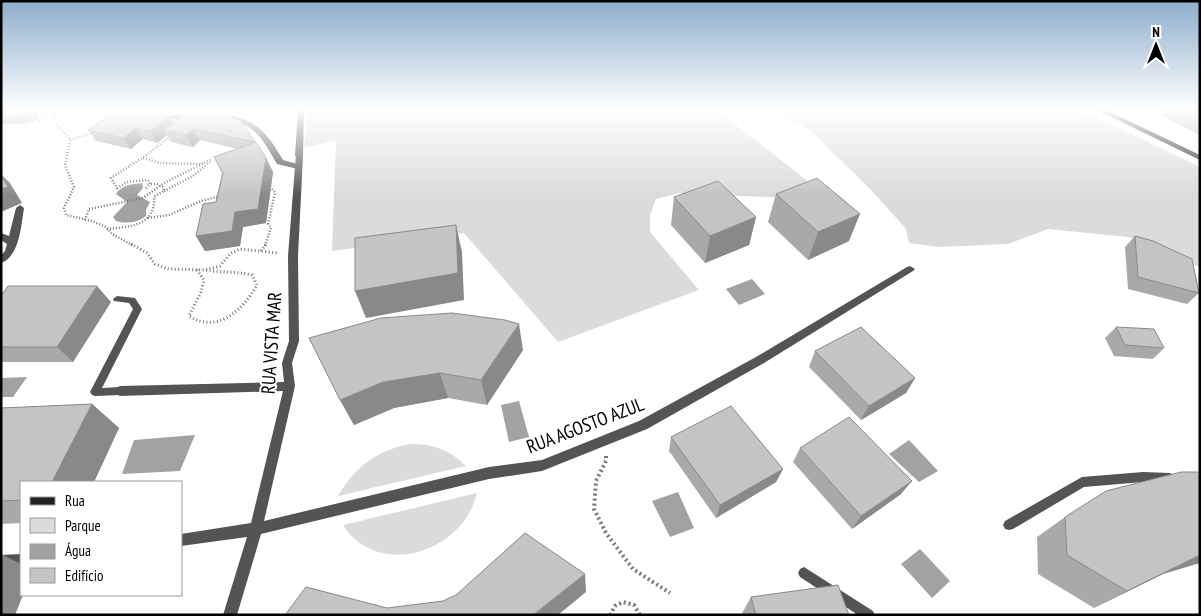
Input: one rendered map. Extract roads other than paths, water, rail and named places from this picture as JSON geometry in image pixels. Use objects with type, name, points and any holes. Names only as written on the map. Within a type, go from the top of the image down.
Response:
[{"type":"street","points":[[1160,139],[1200,158]]},
{"type":"street","name":"RUA VISTA MAR","points":[[230,615],[256,529],[290,386],[287,363],[294,341],[293,256],[299,162]]},
{"type":"street","points":[[1,260],[10,252],[20,208]]},
{"type":"street","points":[[1,236],[10,241],[12,246]]},
{"type":"street","name":"RUA AGOSTO AZUL","points":[[182,540],[256,529],[489,474],[542,465],[643,425],[676,408],[760,360],[910,269]]},
{"type":"street","points":[[120,391],[290,386]]},
{"type":"street","points":[[1,562],[20,560]]},
{"type":"lane","points":[[266,139],[280,162],[299,162],[300,139]]},
{"type":"lane","points":[[117,299],[132,300],[138,309],[95,392],[120,391]]},
{"type":"lane","points":[[1009,525],[1082,482],[1143,477],[1181,479]]},
{"type":"lane","points":[[804,572],[869,615]]},
{"type":"water","points":[[142,183],[143,188],[137,195],[150,202],[146,210],[146,216],[132,222],[116,221],[113,217],[127,202],[116,194],[118,191],[124,187]]},
{"type":"water","points":[[752,279],[765,294],[739,305],[726,289]]},
{"type":"water","points":[[27,377],[13,397],[1,397],[1,378]]},
{"type":"water","points":[[519,401],[529,437],[509,442],[501,405]]},
{"type":"water","points":[[195,435],[180,471],[122,474],[134,440]]},
{"type":"water","points":[[909,440],[938,471],[919,482],[889,454]]},
{"type":"water","points":[[678,492],[694,528],[670,537],[652,501]]},
{"type":"water","points":[[920,549],[950,581],[932,598],[901,564]]}]
